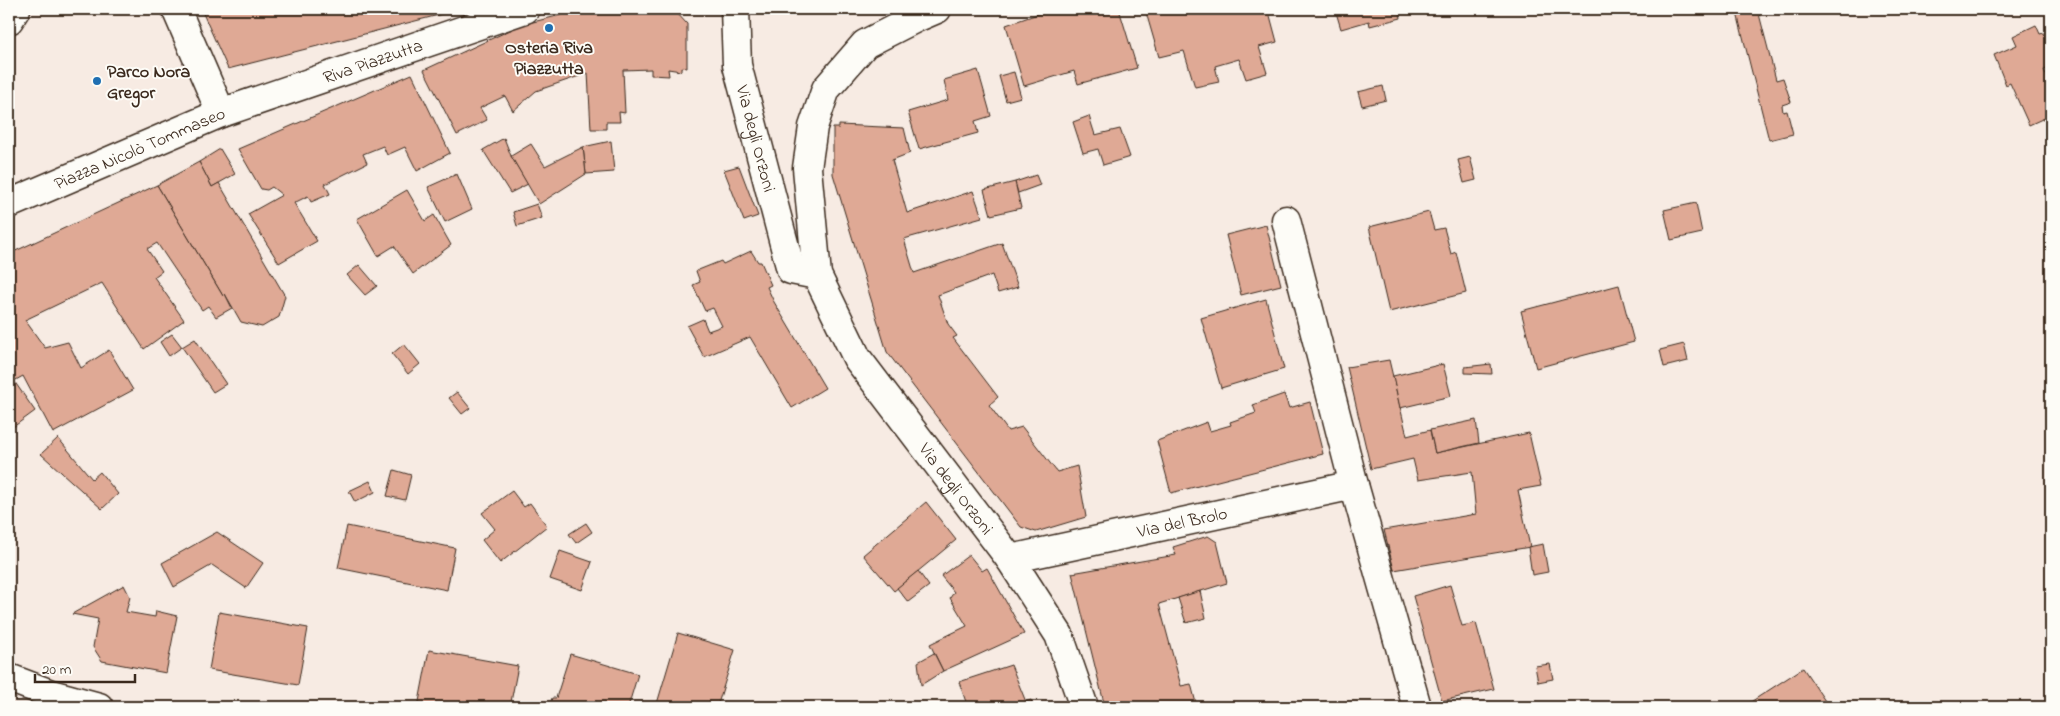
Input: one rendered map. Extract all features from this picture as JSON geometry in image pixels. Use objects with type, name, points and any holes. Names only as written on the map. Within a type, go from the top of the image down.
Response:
[{"type":"street","points":[[9,20],[16,9]]},
{"type":"street","name":"Piazza Nicolò Tommaseo","points":[[9,204],[221,113],[176,9]]},
{"type":"street","name":"Riva Piazzutta","points":[[221,113],[525,9]]},
{"type":"street","name":"Via degli Orzoni","points":[[735,9],[737,64],[791,270],[818,275]]},
{"type":"street","name":"Via degli Orzoni","points":[[937,9],[865,44],[826,89],[813,127],[807,168],[818,275],[857,358],[1010,559],[1059,635],[1084,707]]},
{"type":"street","points":[[1286,220],[1354,485],[1417,707]]},
{"type":"street","name":"Via del Brolo","points":[[1010,559],[1354,485]]},
{"type":"street","points":[[9,678],[46,701],[99,707]]},
{"type":"building","points":[[201,9],[462,9],[228,69]]},
{"type":"building","points":[[585,9],[676,12],[687,24],[687,68],[681,67],[681,71],[668,69],[669,76],[651,75],[651,69],[623,70],[625,113],[619,112],[620,122],[606,122],[606,129],[591,129],[588,73],[536,91],[513,111],[505,96],[480,108],[487,120],[457,135],[424,70],[521,25]]},
{"type":"building","points":[[1052,9],[1119,9],[1137,68],[1078,84],[1074,71],[1024,86],[1006,25]]},
{"type":"building","points":[[1145,9],[1280,9],[1269,12],[1277,42],[1259,47],[1267,73],[1246,79],[1239,59],[1215,66],[1219,82],[1195,87],[1184,51],[1159,57]]},
{"type":"building","points":[[1335,9],[1414,9],[1400,13],[1401,18],[1370,26],[1369,21],[1341,29]]},
{"type":"building","points":[[1736,9],[1768,9],[1769,11],[1759,14],[1776,80],[1783,78],[1791,102],[1782,105],[1783,112],[1787,111],[1793,134],[1769,140]]},
{"type":"building","points":[[2036,25],[2040,34],[2048,32],[2051,41],[2051,67],[2044,70],[2051,86],[2051,115],[2029,125],[2010,83],[2006,85],[1994,55],[2017,45],[2013,36]]},
{"type":"building","points":[[978,70],[991,116],[975,121],[978,133],[919,149],[908,112],[948,100],[944,80]]},
{"type":"building","points":[[1014,72],[1021,97],[1006,101],[999,76]]},
{"type":"building","points":[[412,74],[450,153],[417,171],[405,147],[387,155],[383,146],[363,154],[367,163],[325,184],[330,194],[311,202],[308,196],[294,203],[317,241],[279,263],[248,214],[282,195],[272,187],[267,190],[261,189],[238,149]]},
{"type":"building","points":[[1383,86],[1386,100],[1362,106],[1358,92]]},
{"type":"building","points":[[1089,116],[1095,135],[1120,129],[1130,157],[1103,165],[1098,149],[1083,153],[1073,122]]},
{"type":"building","points":[[839,125],[904,128],[910,153],[892,160],[907,213],[973,191],[982,217],[904,239],[914,273],[1002,243],[1018,287],[998,293],[992,275],[938,295],[948,324],[957,336],[953,338],[998,397],[989,405],[1008,431],[1022,427],[1057,472],[1077,466],[1086,517],[1036,532],[1021,527],[887,352],[833,174],[833,128],[839,128]]},
{"type":"building","points":[[504,138],[511,156],[528,184],[510,193],[483,150]]},
{"type":"building","points":[[611,141],[614,172],[586,174],[583,147]]},
{"type":"building","points":[[531,144],[545,166],[583,147],[586,174],[539,204],[511,156]]},
{"type":"building","points":[[220,149],[235,174],[212,187],[199,162]]},
{"type":"building","points":[[1470,157],[1476,180],[1464,183],[1458,160]]},
{"type":"building","points":[[199,162],[212,187],[219,183],[285,296],[279,317],[262,327],[241,322],[225,294],[223,296],[157,185]]},
{"type":"building","points":[[739,166],[758,216],[744,221],[724,170]]},
{"type":"building","points":[[457,174],[472,209],[445,222],[428,187]]},
{"type":"building","points":[[1036,175],[1040,185],[1018,193],[1015,182]]},
{"type":"building","points":[[1015,182],[1021,208],[991,215],[984,190]]},
{"type":"building","points":[[157,185],[232,308],[216,317],[208,306],[202,310],[157,243],[147,249],[162,271],[154,277],[184,320],[144,349],[102,283],[25,320],[45,348],[68,342],[81,368],[109,350],[133,390],[53,433],[23,376],[14,381],[35,411],[9,430],[9,254]]},
{"type":"building","points":[[407,190],[425,221],[434,215],[451,245],[413,274],[394,246],[378,256],[357,219]]},
{"type":"building","points":[[1696,203],[1702,233],[1671,240],[1664,210]]},
{"type":"building","points":[[537,204],[542,218],[517,226],[513,212]]},
{"type":"building","points":[[1429,212],[1434,230],[1444,228],[1451,254],[1456,252],[1466,293],[1389,312],[1369,227]]},
{"type":"building","points":[[1266,225],[1281,285],[1241,295],[1226,235]]},
{"type":"building","points":[[751,251],[758,262],[761,262],[771,285],[767,287],[774,302],[825,388],[792,408],[750,337],[704,357],[687,326],[703,319],[708,331],[722,326],[713,308],[705,311],[693,285],[700,282],[696,271],[721,261],[723,264]]},
{"type":"building","points":[[359,265],[377,286],[365,295],[347,275]]},
{"type":"building","points":[[1619,285],[1634,342],[1536,368],[1521,311]]},
{"type":"building","points":[[1266,299],[1284,369],[1221,388],[1201,318]]},
{"type":"building","points":[[172,334],[182,347],[169,356],[160,342]]},
{"type":"building","points":[[195,339],[226,384],[213,392],[182,347]]},
{"type":"building","points":[[404,344],[420,364],[408,374],[392,354]]},
{"type":"building","points":[[1684,344],[1688,361],[1664,367],[1660,350]]},
{"type":"building","points":[[1389,360],[1407,436],[1430,430],[1435,453],[1529,433],[1541,486],[1518,490],[1530,547],[1394,570],[1384,530],[1476,514],[1472,472],[1418,480],[1413,459],[1371,469],[1347,367]]},
{"type":"building","points":[[1443,364],[1451,396],[1400,408],[1393,376]]},
{"type":"building","points":[[1491,364],[1492,374],[1465,373],[1465,367]]},
{"type":"building","points":[[457,392],[470,408],[462,414],[449,398]]},
{"type":"building","points":[[1284,394],[1289,408],[1310,402],[1323,454],[1171,493],[1157,441],[1207,422],[1210,431],[1231,425],[1230,422],[1256,413],[1253,405]]},
{"type":"building","points":[[1476,420],[1479,443],[1435,453],[1430,430]]},
{"type":"building","points":[[58,438],[92,479],[100,472],[118,494],[102,509],[41,454]]},
{"type":"building","points":[[394,470],[411,475],[405,500],[387,496]]},
{"type":"building","points":[[370,481],[375,492],[355,502],[349,491]]},
{"type":"building","points":[[512,491],[524,507],[530,503],[547,526],[500,563],[482,540],[495,529],[482,513]]},
{"type":"building","points":[[926,502],[956,540],[894,591],[863,555]]},
{"type":"building","points":[[586,523],[592,532],[576,543],[569,534]]},
{"type":"building","points":[[347,526],[455,548],[447,590],[338,568]]},
{"type":"building","points":[[217,532],[263,563],[246,588],[212,565],[174,587],[162,563]]},
{"type":"building","points":[[1208,536],[1217,542],[1227,583],[1159,604],[1181,686],[1191,684],[1197,707],[1105,707],[1072,573],[1176,555],[1173,547]]},
{"type":"building","points":[[1543,544],[1548,572],[1532,575],[1528,547]]},
{"type":"building","points":[[560,551],[592,562],[582,590],[550,579]]},
{"type":"building","points":[[969,555],[982,571],[987,568],[1024,634],[943,671],[930,644],[967,626],[950,598],[954,592],[941,576]]},
{"type":"building","points":[[918,571],[929,586],[908,602],[897,588]]},
{"type":"building","points":[[124,585],[130,597],[126,612],[155,617],[156,611],[177,616],[166,673],[102,661],[93,647],[98,619],[72,614]]},
{"type":"building","points":[[1450,585],[1462,626],[1476,623],[1494,689],[1442,701],[1413,596]]},
{"type":"building","points":[[1200,591],[1206,618],[1186,623],[1178,598]]},
{"type":"building","points":[[219,612],[308,628],[298,685],[209,670]]},
{"type":"building","points":[[678,633],[735,650],[717,707],[656,707]]},
{"type":"building","points":[[429,650],[518,666],[510,707],[418,707]]},
{"type":"building","points":[[934,653],[943,671],[921,685],[918,662]]},
{"type":"building","points":[[570,654],[638,674],[628,707],[549,707],[552,698],[556,698]]},
{"type":"building","points":[[1550,664],[1553,679],[1538,682],[1535,666]]},
{"type":"building","points":[[1011,665],[1026,702],[1031,700],[1033,707],[952,707],[966,702],[959,682]]},
{"type":"building","points":[[1803,668],[1829,707],[1743,707]]},
{"type":"place","name":"Osteria Riva Piazzutta","points":[[549,28]]},
{"type":"place","name":"Parco Nora Gregor","points":[[97,81]]}]
